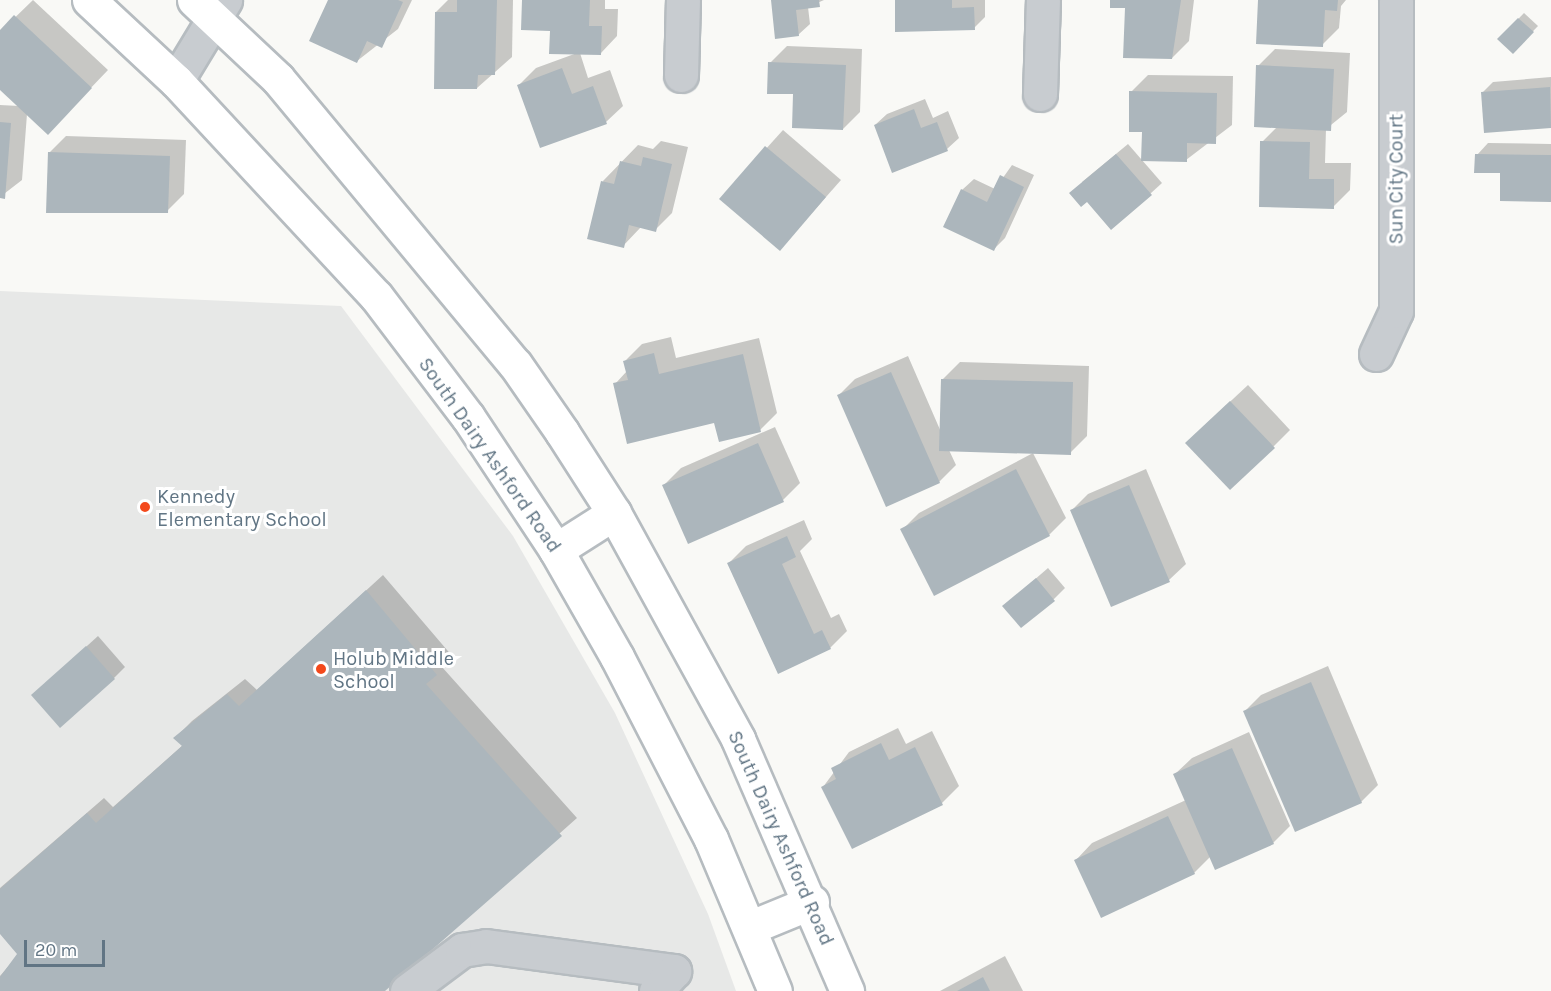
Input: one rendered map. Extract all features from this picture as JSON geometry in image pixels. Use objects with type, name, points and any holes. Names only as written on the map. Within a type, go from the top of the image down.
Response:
[{"type":"main road","name":"South Dairy Ashford Road","points":[[89,0],[176,81],[376,296],[468,417],[556,550],[667,750],[751,927],[775,991]]},
{"type":"main road","name":"South Dairy Ashford Road","points":[[211,6],[278,80],[429,257],[515,364],[614,513],[738,739],[812,902],[847,991]]},
{"type":"main road","points":[[556,550],[614,513]]},
{"type":"main road","points":[[751,927],[812,902]]},
{"type":"street","points":[[681,75],[682,0]]},
{"type":"street","points":[[1040,94],[1042,0]]},
{"type":"street","name":"Sun City Court","points":[[1376,354],[1396,311],[1396,0]]},
{"type":"street","points":[[176,81],[211,6]]},
{"type":"street","points":[[407,991],[462,950],[486,946],[674,971],[656,991]]},
{"type":"shaded area","name":"Holub Middle School","points":[[0,291],[341,306],[513,536],[615,713],[708,914],[736,991],[0,991]]},
{"type":"building","points":[[328,0],[398,0],[403,2],[382,48],[367,41],[357,63],[309,41]]},
{"type":"building","points":[[457,0],[497,0],[495,75],[478,75],[477,89],[434,89],[435,12],[457,12]]},
{"type":"building","points":[[522,0],[590,0],[589,26],[602,26],[601,55],[549,54],[550,31],[521,30]]},
{"type":"building","points":[[771,0],[819,0],[820,7],[796,10],[799,36],[775,39]]},
{"type":"building","points":[[895,0],[952,0],[952,8],[974,7],[975,30],[895,32]]},
{"type":"building","points":[[1110,0],[1181,0],[1172,59],[1123,58],[1125,8],[1110,8]]},
{"type":"building","points":[[1258,0],[1338,0],[1337,11],[1325,10],[1323,47],[1256,44]]},
{"type":"building","points":[[14,15],[92,88],[48,135],[0,90],[0,30]]},
{"type":"building","points":[[1518,18],[1534,32],[1513,54],[1497,39]]},
{"type":"building","points":[[768,62],[846,65],[843,130],[792,128],[793,94],[767,94]]},
{"type":"building","points":[[1256,65],[1334,69],[1331,131],[1254,127]]},
{"type":"building","points":[[562,68],[572,94],[593,86],[607,124],[540,148],[517,85]]},
{"type":"building","points":[[1550,87],[1551,128],[1484,133],[1481,92]]},
{"type":"building","points":[[1129,91],[1217,93],[1216,144],[1187,143],[1187,162],[1141,161],[1142,132],[1129,132]]},
{"type":"building","points":[[914,109],[921,128],[937,122],[948,151],[892,173],[874,125]]},
{"type":"building","points":[[0,122],[11,123],[5,199],[0,198]]},
{"type":"building","points":[[1260,141],[1310,142],[1309,179],[1334,179],[1334,209],[1259,207]]},
{"type":"building","points":[[765,146],[826,197],[780,251],[719,199]]},
{"type":"building","points":[[48,152],[170,156],[168,213],[46,213]]},
{"type":"building","points":[[1116,154],[1152,195],[1111,230],[1087,202],[1081,207],[1069,193]]},
{"type":"building","points":[[1475,154],[1551,155],[1551,202],[1500,201],[1500,173],[1474,173]]},
{"type":"building","points":[[643,157],[672,164],[656,232],[629,225],[624,248],[587,239],[601,181],[614,184],[620,161],[641,166]]},
{"type":"building","points":[[1000,175],[1024,187],[994,251],[943,227],[961,189],[987,202]]},
{"type":"building","points":[[654,353],[659,374],[743,354],[761,432],[719,442],[714,423],[627,444],[613,383],[628,380],[623,361]]},
{"type":"building","points":[[891,372],[940,483],[886,507],[837,395]]},
{"type":"building","points":[[941,379],[1073,382],[1071,455],[939,451]]},
{"type":"building","points":[[1230,401],[1275,448],[1230,490],[1185,443]]},
{"type":"building","points":[[758,443],[784,502],[688,544],[662,485]]},
{"type":"building","points":[[1016,469],[1050,536],[934,596],[900,529]]},
{"type":"building","points":[[1129,485],[1170,582],[1111,607],[1070,510]]},
{"type":"building","points":[[787,536],[796,557],[782,564],[814,634],[822,630],[831,649],[778,674],[727,563]]},
{"type":"building","points":[[1036,578],[1055,601],[1021,628],[1002,606]]},
{"type":"building","points":[[366,590],[437,675],[426,684],[562,836],[385,991],[0,991],[0,977],[17,954],[0,934],[0,889],[87,813],[96,823],[182,746],[173,738],[227,694],[239,706]]},
{"type":"building","points":[[86,646],[115,679],[60,728],[31,695]]},
{"type":"building","points":[[1311,682],[1362,803],[1295,832],[1243,711]]},
{"type":"building","points":[[881,743],[889,760],[915,747],[943,805],[852,849],[821,787],[836,779],[831,768]]},
{"type":"building","points":[[1232,748],[1274,844],[1215,870],[1173,774]]},
{"type":"building","points":[[1168,816],[1195,874],[1101,918],[1074,860]]},
{"type":"building","points":[[983,977],[990,991],[957,991]]},
{"type":"place","name":"Kennedy Elementary School","points":[[145,507]]},
{"type":"place","name":"Holub Middle School","points":[[321,669]]}]
